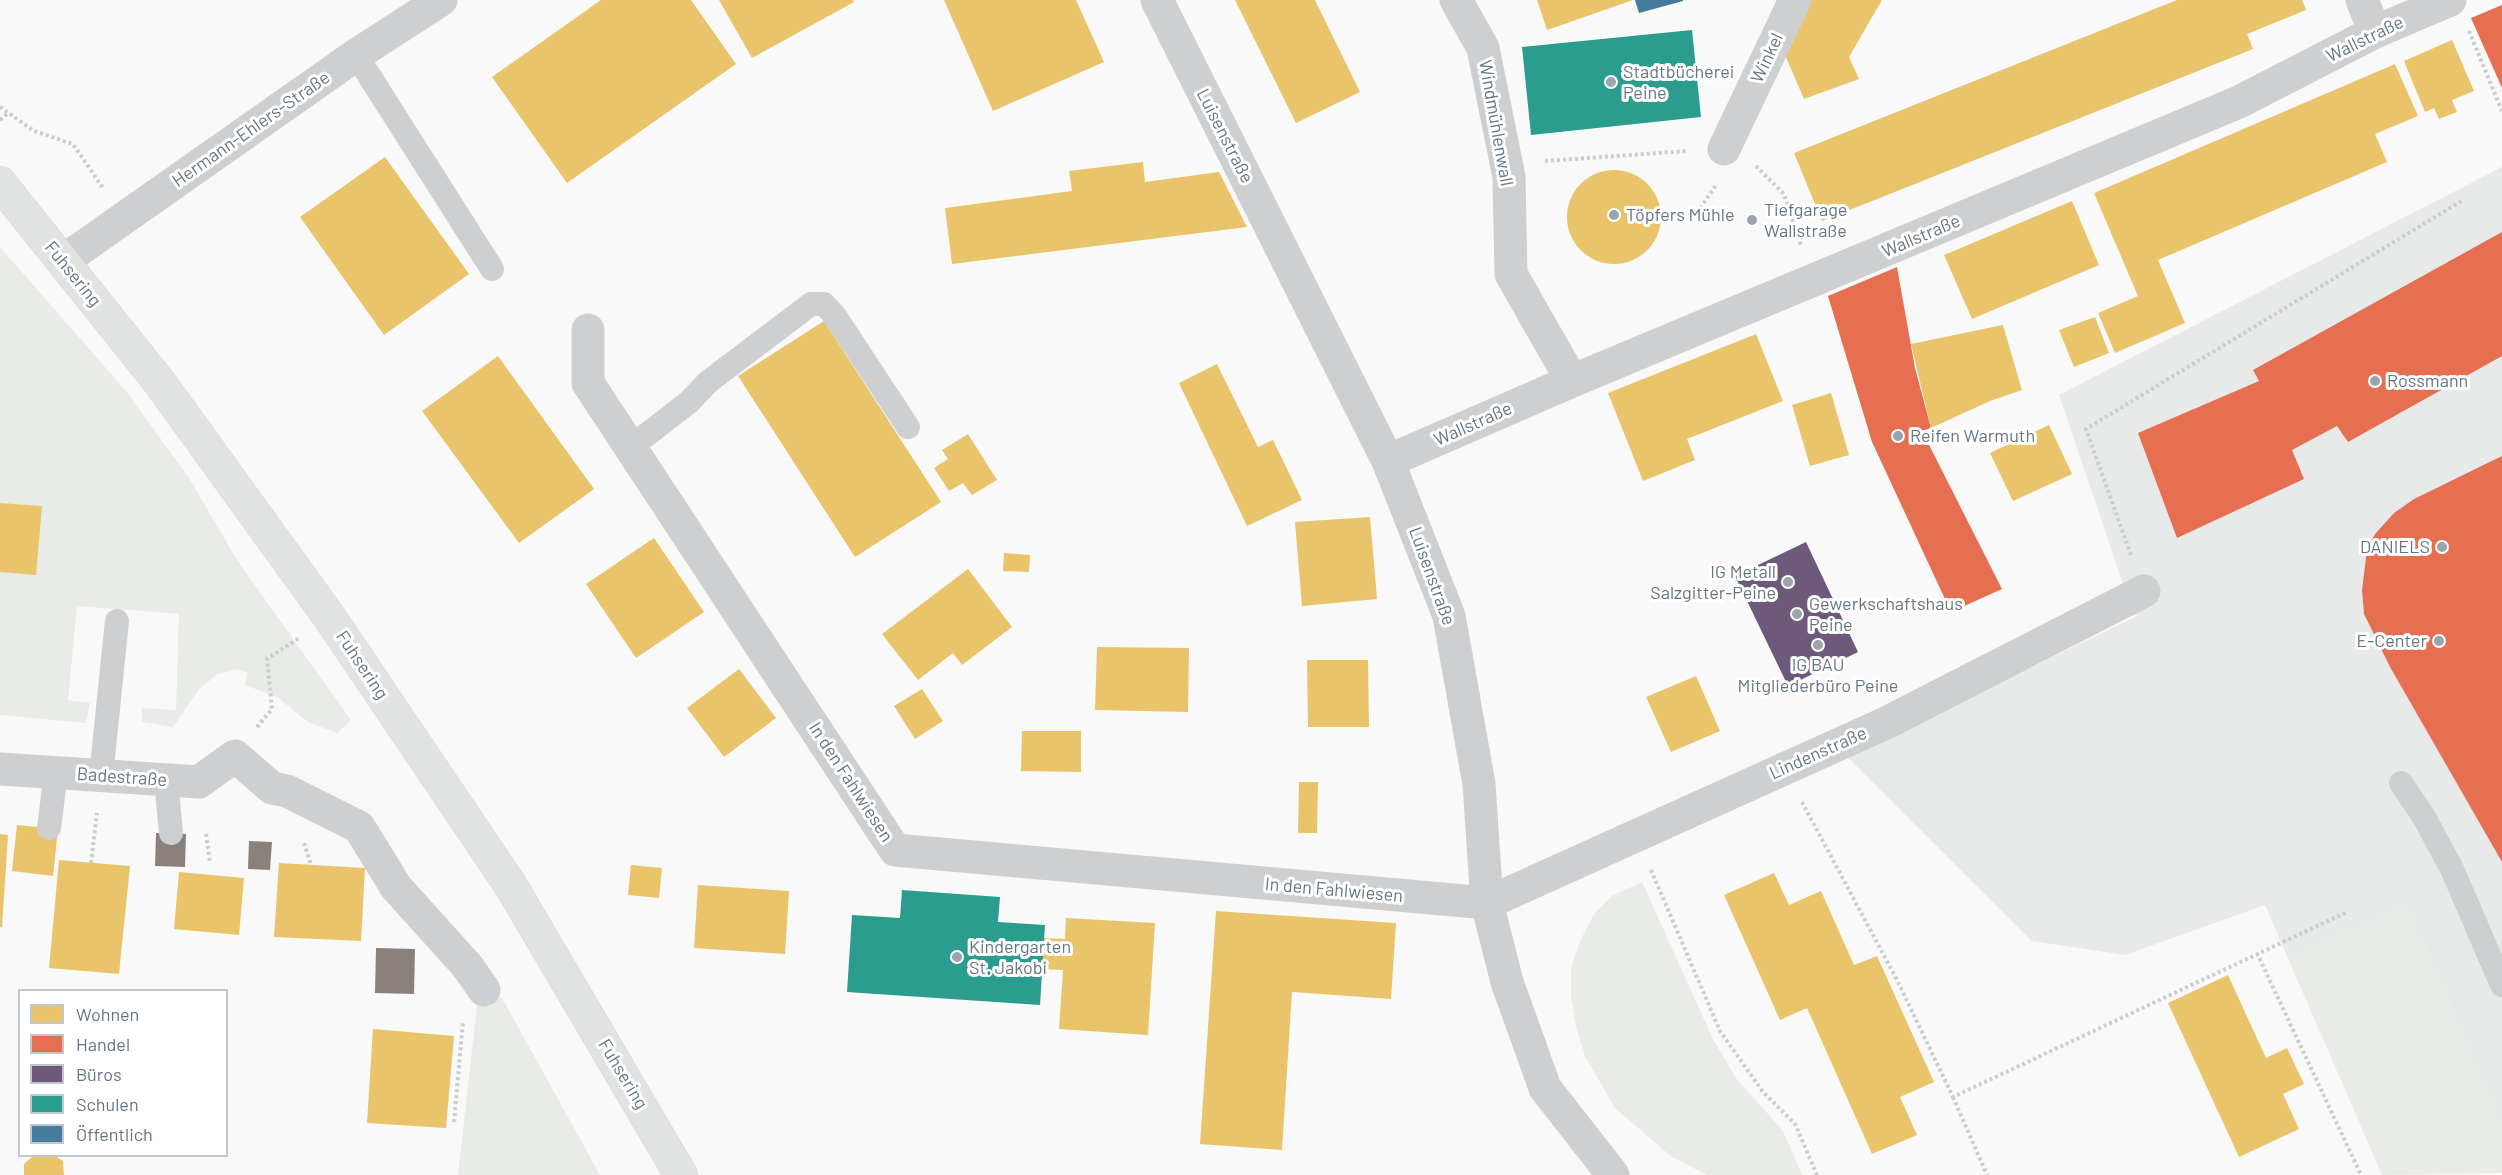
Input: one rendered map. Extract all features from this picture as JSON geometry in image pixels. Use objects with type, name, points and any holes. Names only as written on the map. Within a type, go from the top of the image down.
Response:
[{"type":"street","name":"Hermann-Ehlers-Straße","points":[[63,261],[356,56],[441,0]]},
{"type":"street","name":"Luisenstraße","points":[[1157,0],[1388,461],[1449,616],[1479,784],[1486,903],[1507,982],[1545,1088],[1612,1175]]},
{"type":"street","name":"Windmühlenwall","points":[[1456,0],[1483,48],[1506,165],[1511,274],[1572,381]]},
{"type":"street","name":"Winkel","points":[[1732,163],[1795,0]]},
{"type":"street","points":[[2362,0],[2375,32]]},
{"type":"street","name":"Wallstraße","points":[[1388,461],[1572,381],[2240,102],[2375,32],[2457,10]]},
{"type":"street","name":"Fuhsering","points":[[0,183],[160,382],[330,618],[511,886],[681,1175]]},
{"type":"street","name":"In den Fahlwiesen","points":[[588,330],[588,383],[895,850],[1486,903]]},
{"type":"street","name":"Lindenstraße","points":[[1486,903],[1886,723],[2144,591]]},
{"type":"street","points":[[235,756],[272,789],[287,791],[359,827],[396,887],[476,978]]},
{"type":"street","name":"Badestraße","points":[[0,769],[199,782],[235,756]]},
{"type":"lane","points":[[356,56],[492,269]]},
{"type":"lane","points":[[631,447],[689,402],[708,382],[811,304],[824,304],[835,316],[908,427]]},
{"type":"lane","points":[[102,776],[117,621]]},
{"type":"lane","points":[[49,828],[57,772]]},
{"type":"lane","points":[[166,780],[171,833]]},
{"type":"lane","points":[[2401,783],[2424,817],[2452,869],[2502,985]]},
{"type":"path","points":[[2457,10],[2502,111]]},
{"type":"path","points":[[0,106],[7,114],[34,131],[73,144],[123,219]]},
{"type":"path","points":[[0,120],[7,114]]},
{"type":"path","points":[[1549,159],[1732,163],[1784,194],[1813,282]]},
{"type":"path","points":[[1690,223],[1732,163]]},
{"type":"path","points":[[2144,591],[2086,429],[2463,200]]},
{"type":"path","points":[[235,756],[272,709],[267,659],[330,618]]},
{"type":"path","points":[[1784,768],[1897,980],[1953,1096],[1987,1175]]},
{"type":"path","points":[[91,863],[102,776]]},
{"type":"path","points":[[1636,836],[1720,1031],[1763,1092],[1795,1124],[1817,1175]]},
{"type":"path","points":[[1953,1096],[2347,912]]},
{"type":"path","points":[[2257,953],[2361,1175]]},
{"type":"path","points":[[454,1122],[476,978]]},
{"type":"shaded area","points":[[2502,167],[2502,1125],[2407,903],[2287,956],[2265,905],[2125,955],[2032,941],[1847,757],[2137,616],[2124,587],[2059,395]]},
{"type":"shaded area","points":[[0,247],[126,391],[189,478],[237,560],[351,720],[337,733],[308,722],[277,697],[245,685],[248,673],[237,669],[218,674],[200,688],[173,727],[142,722],[142,708],[176,710],[179,614],[77,606],[68,700],[90,703],[86,723],[0,715]]},
{"type":"shaded area","points":[[1642,882],[1713,1039],[1736,1078],[1783,1131],[1802,1175],[1707,1175],[1672,1157],[1615,1108],[1585,1056],[1576,1026],[1571,996],[1571,968],[1581,939],[1594,914],[1612,896]]},
{"type":"shaded area","points":[[2407,903],[2502,1125],[2502,1173],[2382,1175],[2287,956]]},
{"type":"shaded area","points":[[478,997],[502,998],[600,1175],[458,1175]]},
{"type":"building: Wohnen","points":[[601,0],[691,0],[736,64],[567,183],[492,77]]},
{"type":"building: Wohnen","points":[[719,0],[853,0],[854,2],[752,58]]},
{"type":"building: Wohnen","points":[[944,0],[1076,0],[1104,62],[993,111]]},
{"type":"building: Wohnen","points":[[1235,0],[1315,0],[1360,92],[1296,123]]},
{"type":"building: Wohnen","points":[[1537,0],[1633,0],[1547,30]]},
{"type":"building: Wohnen","points":[[1811,0],[1882,0],[1849,57],[1859,79],[1804,99],[1785,55]]},
{"type":"building: Wohnen","points":[[2177,0],[2302,0],[2306,10],[2247,34],[2253,49],[1822,221],[1794,153]]},
{"type":"building: Wohnen","points":[[2452,40],[2474,91],[2452,100],[2457,112],[2439,119],[2434,108],[2425,112],[2404,61]]},
{"type":"building: Wohnen","points":[[2395,64],[2418,116],[2375,134],[2387,162],[2158,260],[2185,323],[2115,353],[2098,313],[2138,296],[2094,193]]},
{"type":"building: Wohnen","points":[[385,157],[469,274],[384,335],[300,217]]},
{"type":"building: Wohnen","points":[[1143,162],[1145,182],[1219,172],[1247,227],[952,264],[945,208],[1072,191],[1069,171]]},
{"type":"building: Wohnen","name":"Töpfers Mühle","points":[[1614,170],[1632,174],[1647,184],[1657,199],[1661,217],[1657,235],[1647,250],[1632,260],[1614,264],[1596,260],[1581,250],[1571,235],[1567,217],[1571,199],[1581,184],[1596,174]]},
{"type":"building: Wohnen","points":[[2072,201],[2099,265],[1972,319],[1944,255]]},
{"type":"building: Wohnen","points":[[2095,317],[2109,353],[2074,367],[2059,330]]},
{"type":"building: Wohnen","points":[[824,321],[941,502],[855,557],[738,376]]},
{"type":"building: Wohnen","points":[[2003,325],[2022,390],[1990,401],[1931,428],[1911,344]]},
{"type":"building: Wohnen","points":[[1756,334],[1783,401],[1687,439],[1695,460],[1643,481],[1608,393]]},
{"type":"building: Wohnen","points":[[498,356],[594,489],[519,543],[422,411]]},
{"type":"building: Wohnen","points":[[1217,364],[1258,447],[1273,440],[1302,500],[1247,526],[1179,383]]},
{"type":"building: Wohnen","points":[[1831,393],[1849,455],[1810,466],[1792,405]]},
{"type":"building: Wohnen","points":[[2049,425],[2072,474],[2013,501],[1990,453]]},
{"type":"building: Wohnen","points":[[968,434],[997,480],[972,495],[963,483],[949,491],[934,468],[948,459],[942,450]]},
{"type":"building: Wohnen","points":[[0,503],[42,506],[36,575],[0,572]]},
{"type":"building: Wohnen","points":[[1370,517],[1377,599],[1302,606],[1295,522]]},
{"type":"building: Wohnen","points":[[654,538],[704,612],[636,658],[586,584]]},
{"type":"building: Wohnen","points":[[1004,553],[1030,555],[1029,572],[1003,571]]},
{"type":"building: Wohnen","points":[[968,569],[1012,627],[962,665],[953,653],[918,680],[882,634]]},
{"type":"building: Wohnen","points":[[1097,647],[1189,648],[1188,712],[1095,710]]},
{"type":"building: Wohnen","points":[[1307,660],[1368,660],[1369,727],[1308,727]]},
{"type":"building: Wohnen","points":[[739,669],[776,718],[724,757],[687,708]]},
{"type":"building: Wohnen","points":[[1696,676],[1720,731],[1671,752],[1646,697]]},
{"type":"building: Wohnen","points":[[922,689],[943,721],[915,739],[894,706]]},
{"type":"building: Wohnen","points":[[1022,731],[1081,731],[1081,772],[1021,771]]},
{"type":"building: Wohnen","points":[[1299,782],[1318,782],[1317,833],[1298,833]]},
{"type":"building: Wohnen","points":[[17,825],[58,829],[53,876],[12,871]]},
{"type":"building: Wohnen","points":[[0,834],[8,835],[2,927],[0,927]]},
{"type":"building: Wohnen","points":[[59,860],[130,866],[119,974],[49,968]]},
{"type":"building: Wohnen","points":[[279,863],[365,868],[361,941],[274,937]]},
{"type":"building: Wohnen","points":[[631,865],[662,868],[659,898],[628,895]]},
{"type":"building: Wohnen","points":[[179,872],[244,878],[239,935],[174,929]]},
{"type":"building: Wohnen","points":[[1774,873],[1789,905],[1821,891],[1854,965],[1877,956],[1934,1082],[1900,1097],[1917,1135],[1872,1154],[1807,1008],[1780,1020],[1724,895]]},
{"type":"building: Wohnen","points":[[698,885],[789,891],[785,954],[694,948]]},
{"type":"building: Wohnen","points":[[1216,911],[1396,923],[1391,999],[1292,992],[1282,1150],[1200,1144]]},
{"type":"building: Wohnen","points":[[1066,918],[1155,923],[1148,1035],[1059,1029],[1063,970],[1042,969],[1044,938],[1065,939]]},
{"type":"building: Wohnen","points":[[2228,975],[2266,1058],[2287,1048],[2304,1084],[2283,1094],[2299,1129],[2239,1157],[2168,1003]]},
{"type":"building: Wohnen","points":[[373,1029],[454,1036],[446,1128],[367,1123]]},
{"type":"building: Wohnen","points":[[32,1157],[57,1157],[63,1161],[64,1175],[24,1175],[24,1164]]},
{"type":"building: Handel","points":[[2502,5],[2502,88],[2471,18]]},
{"type":"building: Handel","points":[[2502,232],[2502,356],[2348,442],[2337,426],[2292,450],[2304,479],[2177,538],[2138,433],[2259,381],[2253,370]]},
{"type":"building: Handel","name":"Reifen Warmuth","points":[[1897,267],[1915,368],[1931,428],[1922,431],[2002,589],[1951,612],[1872,442],[1828,296]]},
{"type":"building: Handel","name":"E-Center","points":[[2502,456],[2502,862],[2390,667],[2364,614],[2362,590],[2367,550],[2375,534],[2394,513],[2414,499]]},
{"type":"building: Büros","name":"Gewerkschaftshaus Peine","points":[[1806,542],[1858,652],[1788,686],[1735,576]]},
{"type":"building: Schulen","name":"Stadtbücherei Peine","points":[[1692,30],[1701,117],[1531,135],[1522,47]]},
{"type":"building: Schulen","points":[[902,890],[1000,897],[998,922],[1045,925],[1040,1005],[847,992],[852,915],[900,918]]},
{"type":"building: Öffentlich","points":[[1635,0],[1683,0],[1683,1],[1639,13]]},
{"type":"building: Industrie","points":[[156,833],[186,834],[185,867],[155,866]]},
{"type":"building: Industrie","points":[[249,841],[272,842],[270,870],[248,869]]},
{"type":"building: Industrie","points":[[376,948],[415,949],[414,994],[375,993]]},
{"type":"place","name":"Stadtbücherei Peine","points":[[1611,82]]},
{"type":"place","name":"Töpfers Mühle","points":[[1614,215]]},
{"type":"place","name":"Tiefgarage Wallstraße","points":[[1752,220]]},
{"type":"place","name":"Rossmann","points":[[2375,381]]},
{"type":"place","name":"Reifen Warmuth","points":[[1898,436]]},
{"type":"place","name":"DANIELS","points":[[2442,547]]},
{"type":"place","name":"IG Metall Salzgitter-Peine","points":[[1788,582]]},
{"type":"place","name":"Gewerkschaftshaus Peine","points":[[1797,614]]},
{"type":"place","name":"E-Center","points":[[2439,641]]},
{"type":"place","name":"IG BAU Mitgliederbüro Peine","points":[[1818,645]]},
{"type":"place","name":"Kindergarten St. Jakobi","points":[[957,957]]}]
